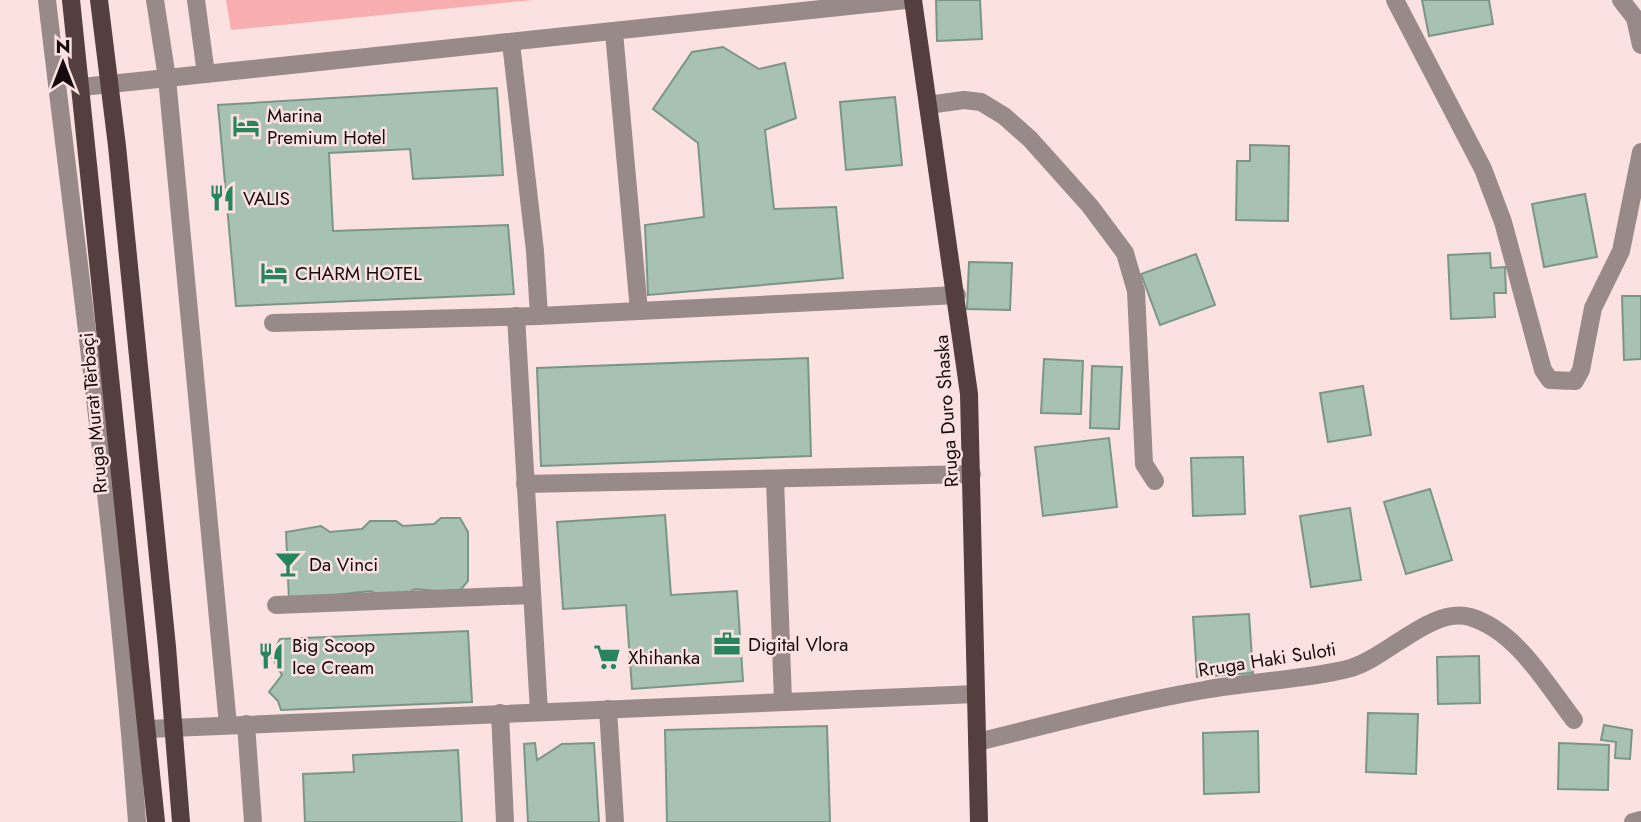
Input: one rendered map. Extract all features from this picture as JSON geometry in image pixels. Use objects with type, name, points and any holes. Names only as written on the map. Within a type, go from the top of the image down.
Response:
[{"type":"main road","name":"Rruga Murat Tërbaçi","points":[[71,0],[156,822]]},
{"type":"main road","points":[[99,0],[110,84],[174,727],[181,822]]},
{"type":"main road","name":"Rruga Duro Shaska","points":[[913,0],[969,394],[978,822]]},
{"type":"street","points":[[47,0],[100,427],[127,678],[137,822]]},
{"type":"street","points":[[155,0],[167,78],[237,725],[253,822]]},
{"type":"street","points":[[196,0],[206,74]]},
{"type":"street","points":[[82,87],[906,0]]},
{"type":"street","points":[[1395,0],[1483,169],[1503,222],[1543,370],[1550,380],[1576,381],[1581,370],[1593,308],[1621,251],[1641,152]]},
{"type":"street","points":[[1621,0],[1635,18],[1641,45]]},
{"type":"street","points":[[614,32],[639,311]]},
{"type":"street","points":[[511,43],[535,251],[539,316]]},
{"type":"street","points":[[928,105],[964,100],[981,102],[1004,116],[1030,139],[1090,206],[1125,253],[1136,291],[1144,464],[1154,481]]},
{"type":"street","points":[[273,323],[539,316],[957,295]]},
{"type":"street","points":[[516,316],[539,712]]},
{"type":"street","points":[[525,484],[972,474]]},
{"type":"street","points":[[775,479],[783,701]]},
{"type":"street","points":[[276,605],[532,595]]},
{"type":"street","name":"Rruga Haki Suloti","points":[[977,742],[1163,697],[1262,680],[1332,673],[1383,655],[1424,626],[1451,617],[1468,617],[1488,625],[1509,639],[1574,720]]},
{"type":"street","points":[[147,729],[976,694]]},
{"type":"street","points":[[608,709],[615,822]]},
{"type":"street","points":[[500,713],[505,822]]},
{"type":"street","points":[[1633,822],[1641,820]]},
{"type":"shaded area","points":[[226,0],[533,0],[231,30]]},
{"type":"building","points":[[936,0],[980,0],[982,39],[937,41]]},
{"type":"building","points":[[1422,0],[1489,0],[1493,24],[1429,36]]},
{"type":"building","points":[[723,47],[759,69],[785,63],[796,118],[765,130],[774,209],[836,207],[843,278],[648,295],[645,225],[704,217],[698,143],[653,109],[692,52]]},
{"type":"building","points":[[497,88],[503,175],[413,179],[410,149],[329,153],[333,231],[508,225],[514,294],[236,306],[218,105]]},
{"type":"building","points":[[895,97],[902,165],[846,170],[840,102]]},
{"type":"building","points":[[1250,145],[1289,146],[1288,221],[1236,220],[1237,161],[1250,161]]},
{"type":"building","points":[[1585,194],[1597,257],[1544,267],[1532,204]]},
{"type":"building","points":[[1490,253],[1491,268],[1505,267],[1506,293],[1494,293],[1495,317],[1451,319],[1448,255]]},
{"type":"building","points":[[1196,254],[1215,305],[1160,325],[1141,274]]},
{"type":"building","points":[[969,262],[1012,263],[1010,310],[967,309]]},
{"type":"building","points":[[1622,296],[1641,296],[1641,359],[1624,360]]},
{"type":"building","points":[[808,358],[811,456],[541,466],[537,368]]},
{"type":"building","points":[[1044,359],[1083,361],[1081,414],[1041,413]]},
{"type":"building","points":[[1092,366],[1122,367],[1119,429],[1090,428]]},
{"type":"building","points":[[1363,386],[1371,435],[1328,442],[1320,393]]},
{"type":"building","points":[[1109,438],[1117,507],[1043,516],[1035,447]]},
{"type":"building","points":[[1243,457],[1245,514],[1193,516],[1191,458]]},
{"type":"building","points":[[1430,489],[1452,560],[1406,574],[1384,502]]},
{"type":"building","points":[[1350,508],[1361,580],[1311,587],[1300,516]]},
{"type":"building","points":[[665,515],[671,595],[737,591],[743,681],[632,689],[626,605],[563,609],[557,522]]},
{"type":"building","points":[[441,518],[460,518],[468,532],[468,581],[458,593],[415,589],[405,595],[383,596],[370,591],[289,600],[286,532],[321,526],[330,532],[362,529],[370,521],[396,521],[403,526],[434,524]]},
{"type":"building","points":[[1249,614],[1253,673],[1197,677],[1193,617]]},
{"type":"building","points":[[468,631],[472,702],[281,710],[278,701],[269,692],[282,675],[271,656],[280,639]]},
{"type":"building","points":[[1479,656],[1480,703],[1438,704],[1437,657]]},
{"type":"building","points":[[1368,713],[1418,714],[1416,774],[1366,772]]},
{"type":"building","points":[[1604,725],[1632,730],[1630,759],[1615,758],[1616,742],[1601,740]]},
{"type":"building","points":[[827,726],[830,822],[667,822],[665,730]]},
{"type":"building","points":[[1258,731],[1259,792],[1204,794],[1203,733]]},
{"type":"building","points":[[535,743],[537,760],[562,744],[594,743],[599,822],[528,822],[524,744]]},
{"type":"building","points":[[1559,743],[1609,745],[1608,790],[1558,789]]},
{"type":"building","points":[[458,750],[462,822],[305,822],[303,774],[354,772],[353,755]]},
{"type":"place","name":"Marina Premium Hotel","points":[[246,126]]},
{"type":"place","name":"VALIS","points":[[222,198]]},
{"type":"place","name":"CHARM HOTEL","points":[[274,273]]},
{"type":"place","name":"Da Vinci","points":[[288,564]]},
{"type":"place","name":"Digital Vlora","points":[[727,644]]},
{"type":"place","name":"Big Scoop Ice Cream","points":[[271,656]]},
{"type":"place","name":"Xhihanka","points":[[607,657]]}]
